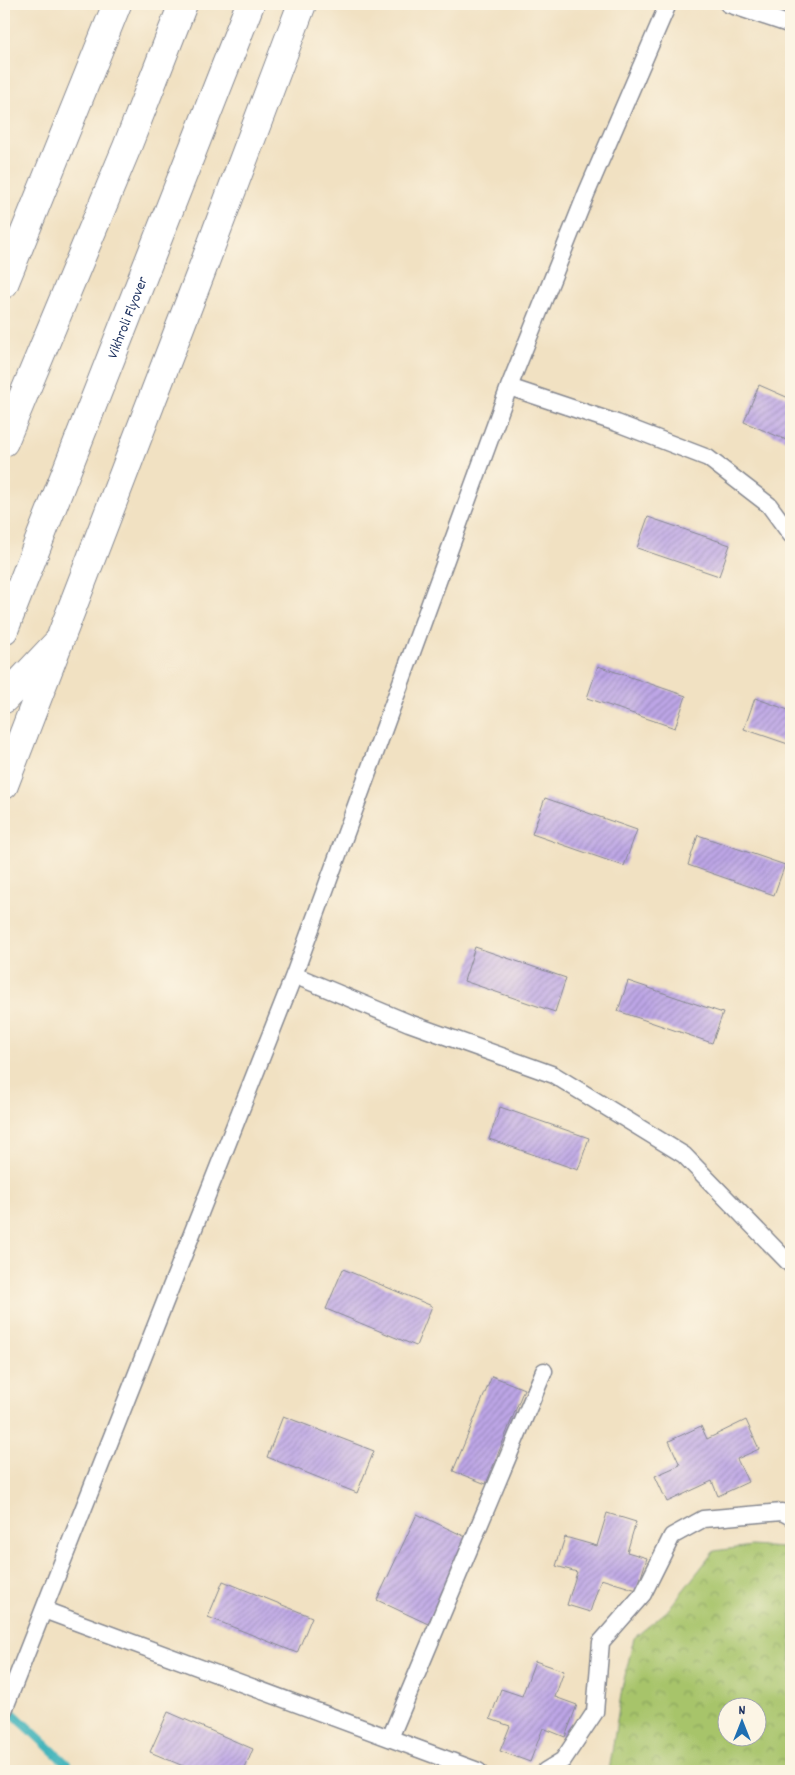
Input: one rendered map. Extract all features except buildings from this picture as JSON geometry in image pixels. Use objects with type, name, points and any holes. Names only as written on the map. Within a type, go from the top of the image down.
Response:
[{"type":"main road","points":[[4,284],[117,4]]},
{"type":"main road","points":[[4,442],[127,147],[183,4]]},
{"type":"main road","name":"Vikhroli Flyover","points":[[4,630],[250,4]]},
{"type":"main road","points":[[4,785],[302,4]]},
{"type":"main road","points":[[4,699],[59,641]]},
{"type":"lane","points":[[4,1710],[294,974],[509,387],[587,192],[668,4]]},
{"type":"lane","points":[[728,4],[791,25]]},
{"type":"lane","points":[[509,387],[617,423],[708,458],[769,505],[791,535]]},
{"type":"lane","points":[[294,974],[409,1023],[554,1075],[684,1155],[791,1265]]},
{"type":"lane","points":[[390,1738],[544,1371]]},
{"type":"lane","points":[[545,1771],[563,1760],[595,1712],[602,1642],[643,1594],[672,1536],[703,1519],[782,1512],[791,1517]]},
{"type":"lane","points":[[44,1610],[478,1771]]},
{"type":"green space","points":[[751,1546],[783,1548],[791,1551],[791,1771],[609,1771],[622,1688],[634,1638],[667,1611],[714,1551]]},
{"type":"waterway","points":[[4,1705],[74,1771]]}]
